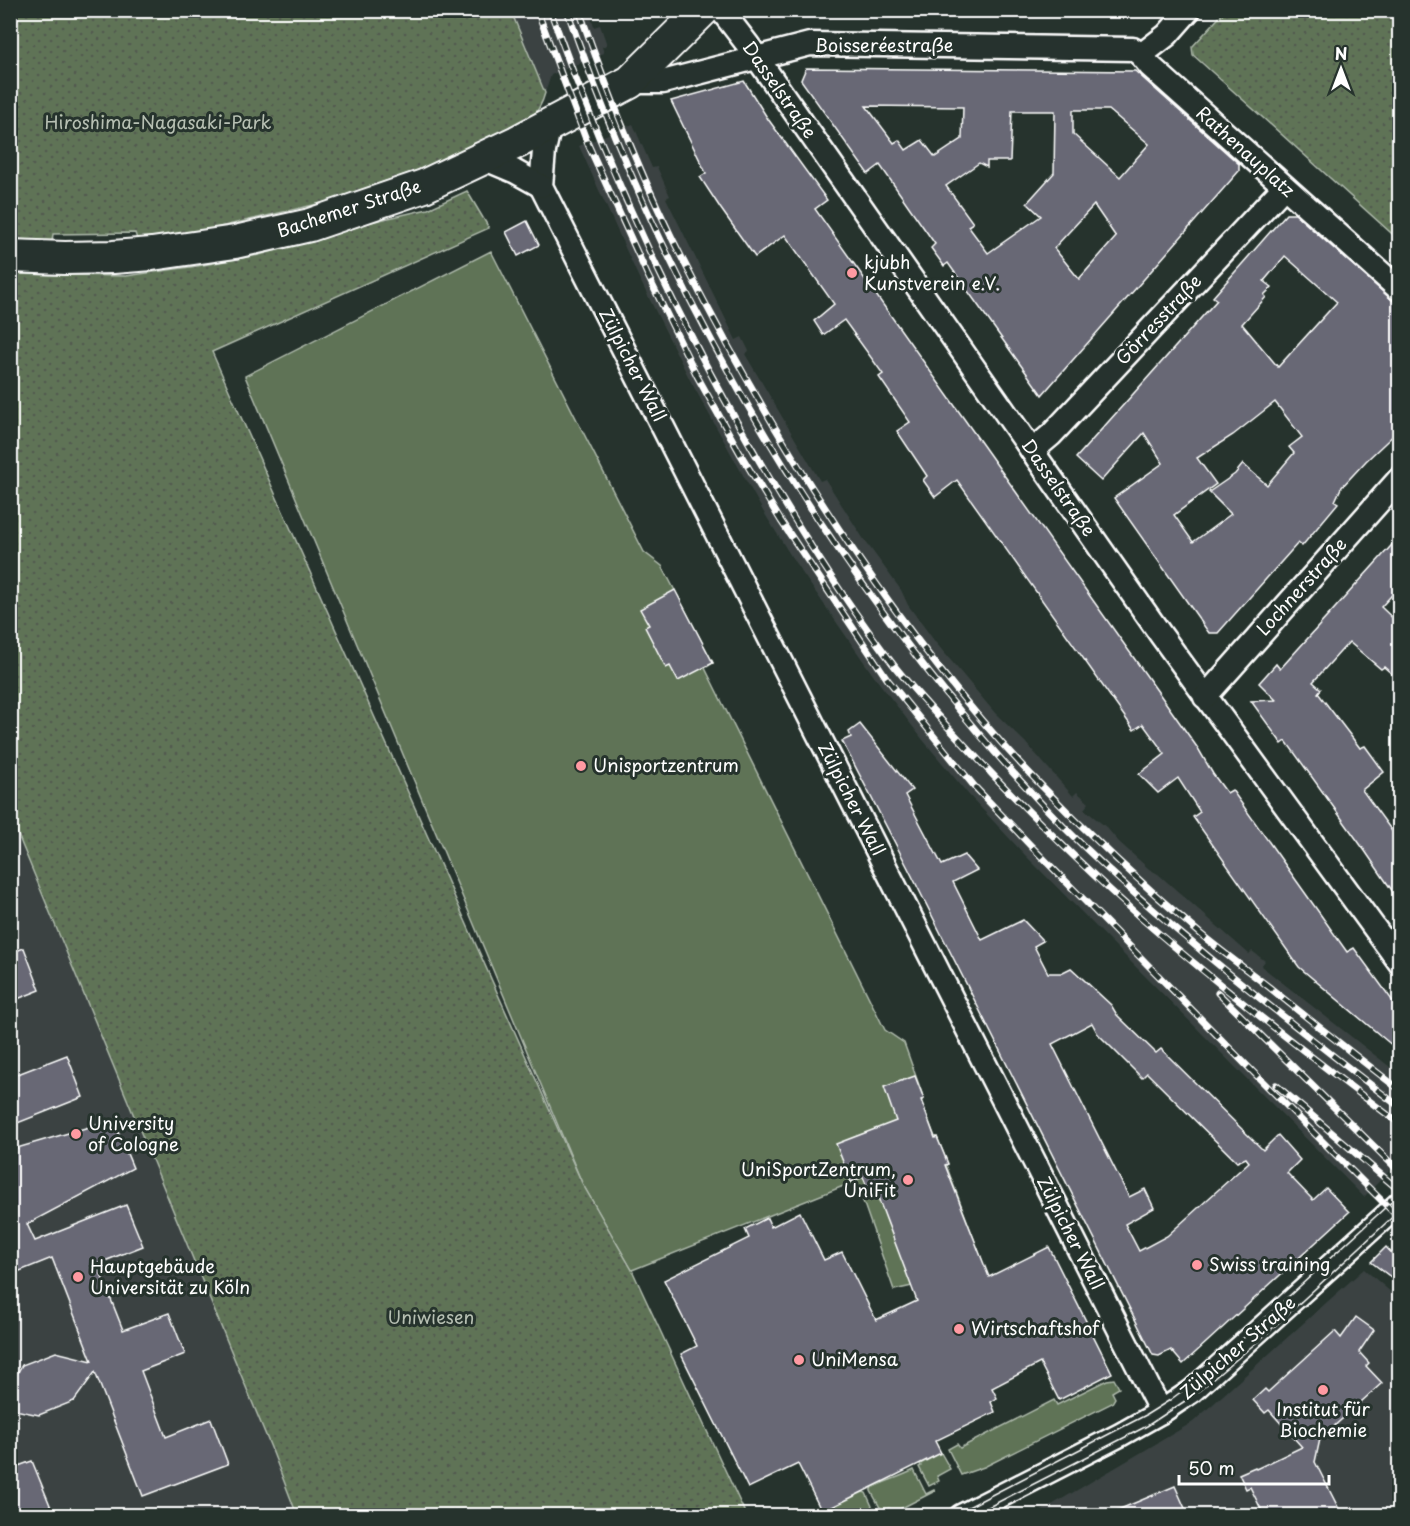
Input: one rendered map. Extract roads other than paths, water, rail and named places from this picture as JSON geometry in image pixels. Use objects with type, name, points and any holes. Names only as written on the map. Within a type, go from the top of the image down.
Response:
[{"type":"main road","name":"Bachemer Straße","points":[[10,256],[113,257],[235,242],[310,225],[424,186],[630,82],[703,10]]},
{"type":"street","name":"Dasselstraße","points":[[721,10],[1205,697],[1400,963]]},
{"type":"street","points":[[1141,55],[1167,36],[1190,10]]},
{"type":"street","name":"Boisseréestraße","points":[[630,82],[663,82],[810,44],[1133,49],[1141,55]]},
{"type":"street","name":"Rathenauplatz","points":[[1141,55],[1150,66],[1400,290]]},
{"type":"street","points":[[483,158],[541,186],[544,151],[550,124]]},
{"type":"street","name":"Zülpicher Wall","points":[[541,186],[1161,1412]]},
{"type":"street","name":"Görresstraße","points":[[1032,451],[1051,435],[1284,187]]},
{"type":"street","name":"Lochnerstraße","points":[[1205,697],[1400,478]]},
{"type":"street","name":"Zülpicher Straße","points":[[961,1515],[1120,1435],[1192,1391],[1400,1203]]},
{"type":"tram line","points":[[951,1516],[1146,1415],[1170,1400],[1201,1377],[1400,1194]]},
{"type":"tram line","points":[[971,1516],[1147,1426],[1194,1395],[1263,1337],[1400,1210]]},
{"type":"railway","points":[[537,10],[587,142],[647,274],[697,376],[781,521],[888,680],[975,787],[1031,846],[1400,1219]]},
{"type":"railway","points":[[550,10],[624,195],[651,256],[711,374],[804,535],[848,603],[896,668],[1010,793],[1123,902],[1237,998],[1400,1124]]},
{"type":"railway","points":[[567,10],[628,166],[699,317],[739,391],[782,462],[827,533],[897,631],[989,746],[1088,851],[1210,958],[1400,1107]]},
{"type":"railway","points":[[579,10],[640,168],[702,298],[808,482],[918,641],[1011,754],[1118,860],[1203,936],[1400,1090]]},
{"type":"railway","points":[[1218,993],[1400,1172]]},
{"type":"railway","points":[[1276,1085],[1400,1191]]},
{"type":"place","name":"kjubh Kunstverein e.V.","points":[[852,273]]},
{"type":"place","name":"Unisportzentrum","points":[[581,766]]},
{"type":"place","name":"University of Cologne","points":[[76,1134]]},
{"type":"place","name":"UniSportZentrum, UniFit","points":[[908,1180]]},
{"type":"place","name":"Swiss training","points":[[1197,1265]]},
{"type":"place","name":"Hauptgebäude Universität zu Köln","points":[[78,1277]]},
{"type":"place","name":"Wirtschaftshof","points":[[959,1329]]},
{"type":"place","name":"UniMensa","points":[[799,1360]]},
{"type":"place","name":"Institut für Biochemie","points":[[1323,1390]]},
{"type":"park label","name":"Hiroshima-Nagasaki-Park","points":[[158,123]]},
{"type":"park label","name":"Uniwiesen","points":[[431,1318]]}]
